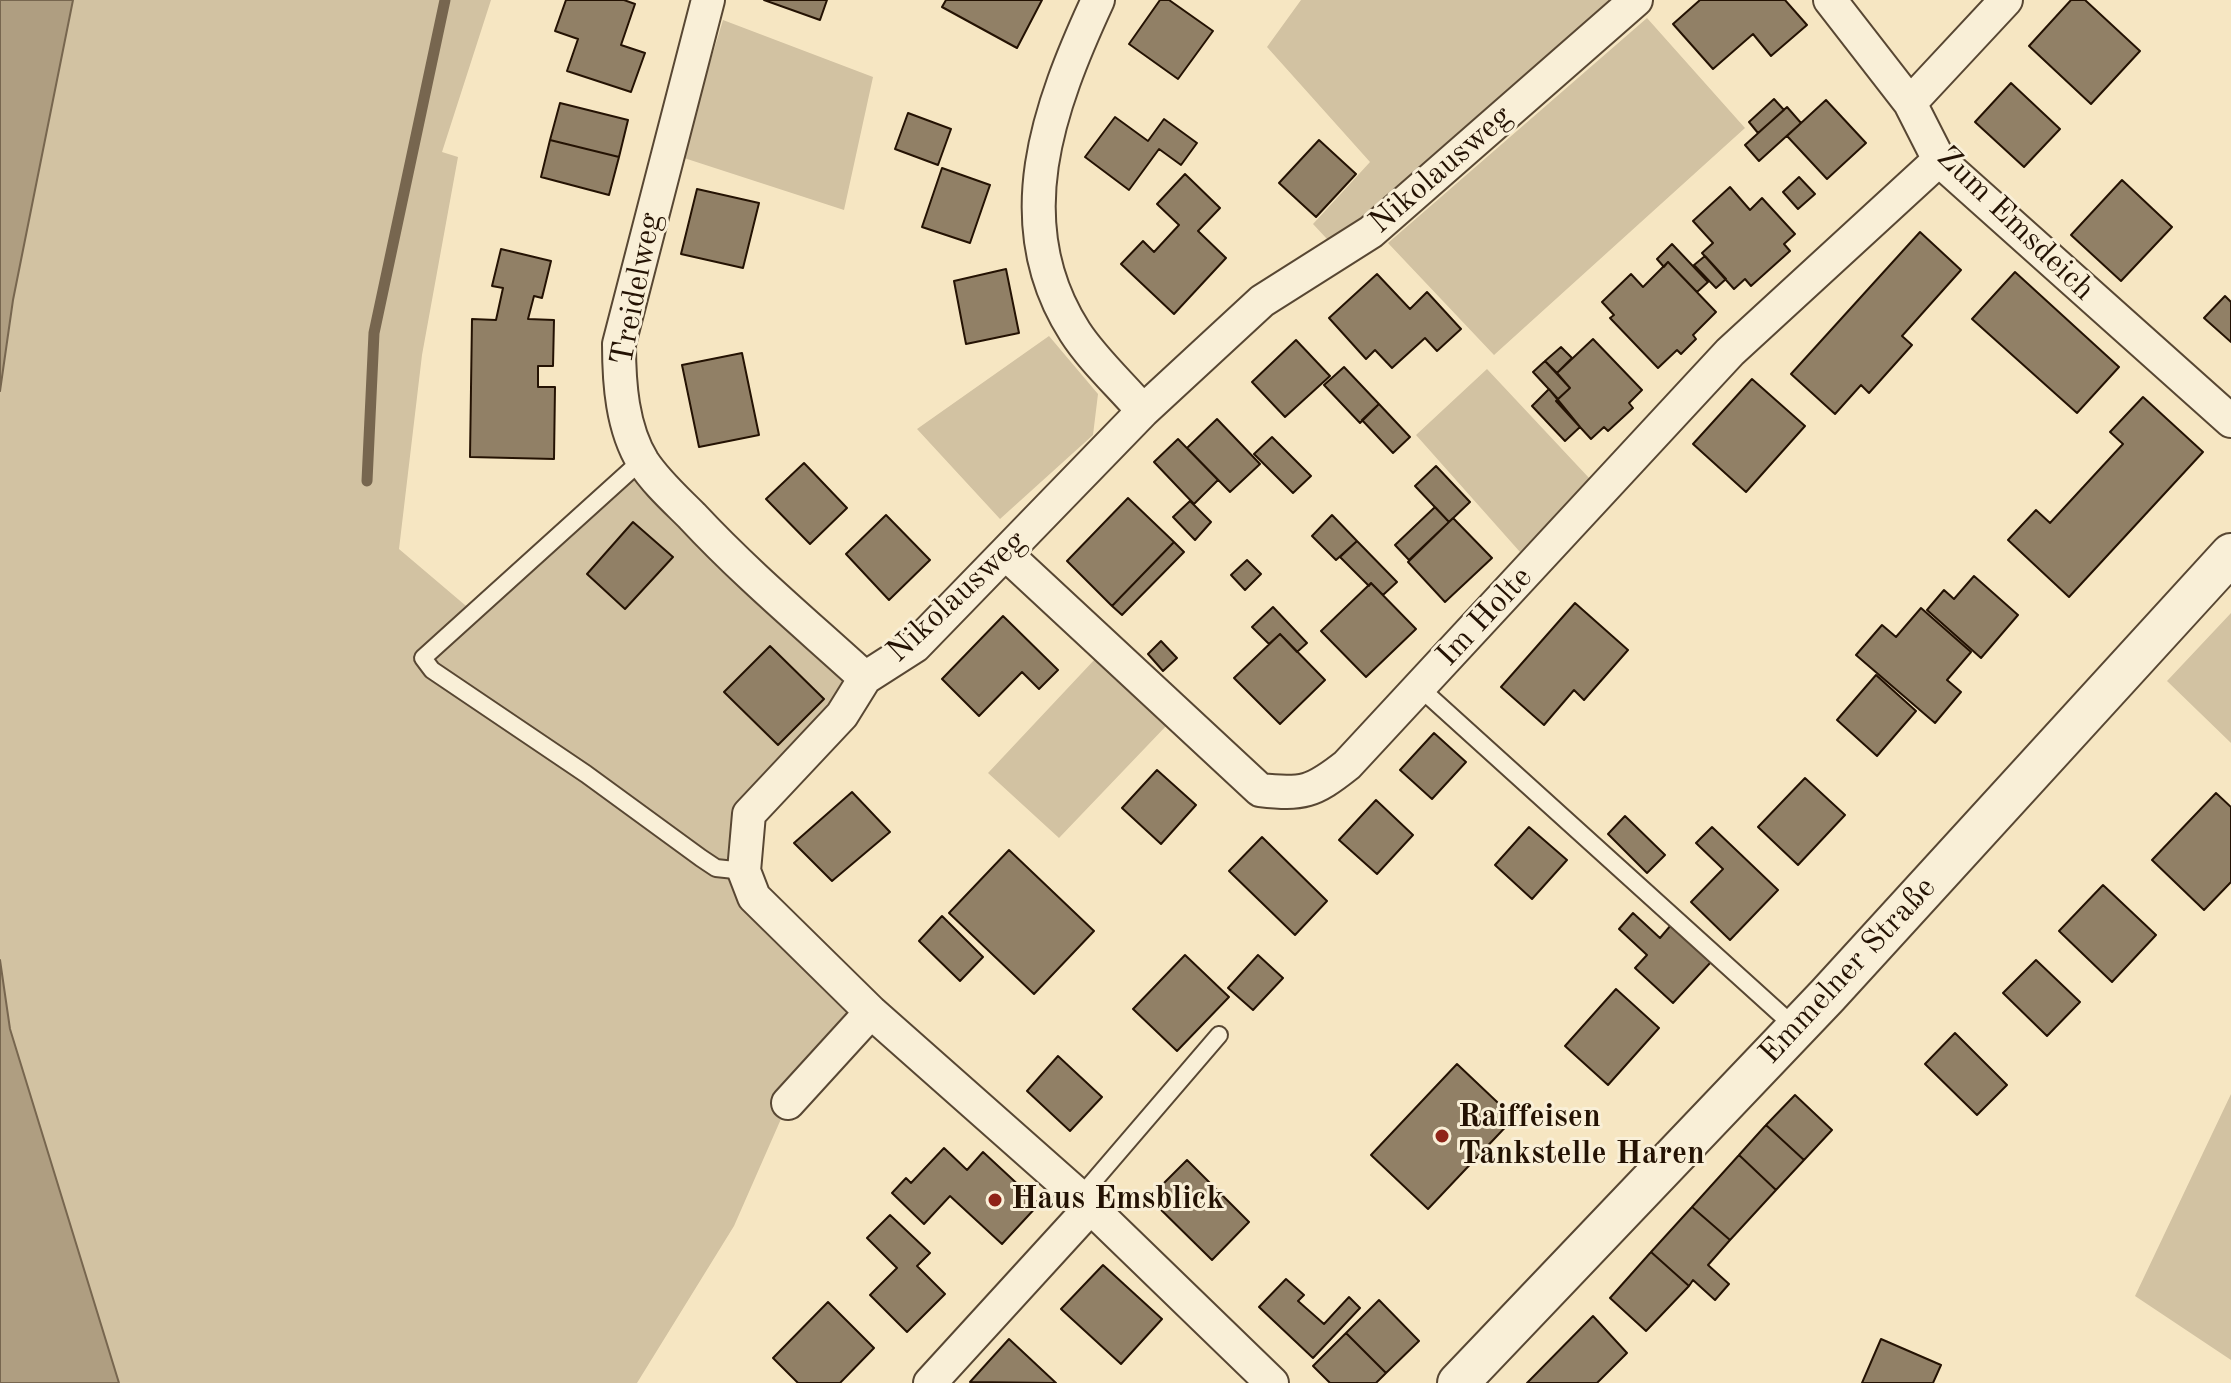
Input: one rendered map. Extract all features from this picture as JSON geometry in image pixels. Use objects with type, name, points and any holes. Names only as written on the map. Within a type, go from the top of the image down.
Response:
[{"type":"street","name":"Treidelweg","points":[[708,0],[619,344],[619,382],[630,429],[642,460],[714,540],[865,678]]},
{"type":"street","points":[[1098,0],[1063,76],[1042,160],[1037,230],[1053,288],[1075,332],[1143,411]]},
{"type":"street","name":"Nikolausweg","points":[[744,871],[749,814],[842,715],[865,678],[915,646],[1143,411],[1262,301],[1371,232],[1636,0]]},
{"type":"street","name":"Zum Emsdeich","points":[[1830,0],[1910,103],[1939,160],[2231,421]]},
{"type":"street","points":[[1910,103],[2006,0]]},
{"type":"street","name":"Im Holte","points":[[1006,554],[1260,790],[1297,794],[1320,786],[1347,765],[1730,352],[1939,160]]},
{"type":"street","name":"Emmelner Straße","points":[[1458,1383],[1796,1028],[2231,554]]},
{"type":"street","points":[[744,871],[754,897],[871,1012],[1085,1202],[1272,1383]]},
{"type":"street","points":[[788,1103],[871,1012]]},
{"type":"street","points":[[930,1383],[1085,1202]]},
{"type":"lane","points":[[642,460],[423,658],[432,670],[586,774],[682,846],[716,868],[744,871]]},
{"type":"lane","points":[[1419,687],[1796,1028]]},
{"type":"lane","points":[[1085,1202],[1219,1035]]},
{"type":"shaded area","points":[[0,0],[73,0],[13,300],[0,391]]},
{"type":"shaded area","points":[[73,0],[491,0],[442,152],[458,157],[422,355],[399,549],[472,611],[642,460],[865,678],[749,814],[744,871],[871,1012],[788,1103],[734,1226],[637,1383],[119,1383],[113,1369],[10,1029],[0,960],[0,391],[13,300]]},
{"type":"shaded area","points":[[1301,0],[1616,0],[1370,217],[1327,239],[1313,224],[1370,162],[1267,47]]},
{"type":"shaded area","points":[[1647,18],[1745,128],[1494,355],[1388,243]]},
{"type":"shaded area","points":[[723,20],[873,77],[844,210],[681,157]]},
{"type":"shaded area","points":[[1049,336],[1098,394],[1093,435],[1000,519],[917,429]]},
{"type":"shaded area","points":[[1487,369],[1590,479],[1520,552],[1416,435]]},
{"type":"shaded area","points":[[2231,613],[2231,743],[2167,681]]},
{"type":"shaded area","points":[[1096,658],[1168,724],[1059,838],[988,773]]},
{"type":"shaded area","points":[[0,960],[10,1029],[119,1383],[0,1383]]},
{"type":"shaded area","points":[[2231,1094],[2231,1360],[2135,1296]]},
{"type":"building","points":[[566,0],[624,0],[635,4],[621,45],[645,53],[631,92],[567,71],[578,39],[555,31]]},
{"type":"building","points":[[764,0],[827,0],[820,20]]},
{"type":"building","points":[[946,0],[1042,0],[1017,48],[942,7]]},
{"type":"building","points":[[1160,0],[1169,0],[1213,31],[1178,79],[1129,44]]},
{"type":"building","points":[[1700,0],[1785,0],[1807,25],[1771,56],[1753,34],[1713,69],[1673,24]]},
{"type":"building","points":[[2071,0],[2085,0],[2140,51],[2091,104],[2029,46]]},
{"type":"building","points":[[2011,83],[2060,129],[2024,167],[1975,122]]},
{"type":"building","points":[[1774,99],[1784,110],[1758,133],[1749,122]]},
{"type":"building","points":[[1826,100],[1866,143],[1827,179],[1787,136]]},
{"type":"building","points":[[560,103],[628,120],[619,157],[550,140]]},
{"type":"building","points":[[1787,107],[1801,123],[1759,161],[1745,145]]},
{"type":"building","points":[[908,113],[951,129],[938,165],[895,149]]},
{"type":"building","points":[[1115,117],[1148,141],[1164,119],[1197,143],[1181,165],[1159,149],[1129,190],[1085,157]]},
{"type":"building","points":[[550,140],[619,157],[609,195],[541,177]]},
{"type":"building","points":[[1319,140],[1356,174],[1316,217],[1279,183]]},
{"type":"building","points":[[942,168],[990,185],[970,243],[922,227]]},
{"type":"building","points":[[1185,174],[1220,208],[1198,231],[1226,258],[1174,314],[1121,264],[1143,241],[1154,252],[1179,225],[1157,204]]},
{"type":"building","points":[[1799,177],[1815,194],[1798,209],[1783,192]]},
{"type":"building","points":[[2122,180],[2172,227],[2121,281],[2071,235]]},
{"type":"building","points":[[1730,187],[1750,210],[1762,198],[1795,234],[1784,244],[1790,251],[1751,286],[1745,279],[1734,289],[1702,253],[1713,243],[1693,221]]},
{"type":"building","points":[[697,189],[759,203],[743,268],[681,254]]},
{"type":"building","points":[[1920,232],[1961,270],[1902,336],[1912,345],[1869,393],[1861,385],[1835,414],[1791,374]]},
{"type":"building","points":[[1672,244],[1708,282],[1697,292],[1668,262],[1664,267],[1657,259]]},
{"type":"building","points":[[501,249],[551,261],[542,298],[534,296],[528,319],[554,320],[553,366],[538,366],[538,387],[555,387],[554,459],[470,457],[472,319],[496,320],[503,288],[492,286]]},
{"type":"building","points":[[1705,256],[1726,279],[1716,288],[1694,265]]},
{"type":"building","points":[[1668,262],[1716,312],[1693,335],[1696,339],[1681,354],[1677,350],[1658,368],[1610,318],[1614,315],[1602,302],[1631,274],[1643,287]]},
{"type":"building","points":[[1006,269],[1019,333],[966,344],[954,281]]},
{"type":"building","points":[[2015,272],[2119,367],[2077,413],[1972,319]]},
{"type":"building","points":[[1377,274],[1410,309],[1427,292],[1461,329],[1437,351],[1425,338],[1392,368],[1375,350],[1366,359],[1329,318]]},
{"type":"building","points":[[2225,296],[2231,302],[2231,342],[2204,318]]},
{"type":"building","points":[[1593,339],[1642,390],[1629,403],[1633,408],[1608,431],[1604,427],[1591,439],[1556,401],[1570,388],[1557,373]]},
{"type":"building","points":[[1296,340],[1330,376],[1285,417],[1252,382]]},
{"type":"building","points":[[1561,347],[1572,358],[1557,373],[1545,361]]},
{"type":"building","points":[[742,353],[759,435],[699,447],[682,365]]},
{"type":"building","points":[[1545,361],[1570,388],[1558,399],[1533,372]]},
{"type":"building","points":[[1344,367],[1379,404],[1360,423],[1324,385]]},
{"type":"building","points":[[1752,379],[1805,426],[1746,492],[1693,444]]},
{"type":"building","points":[[1549,389],[1580,427],[1565,441],[1532,406]]},
{"type":"building","points":[[2143,397],[2203,452],[2069,597],[2008,540],[2036,510],[2050,523],[2123,444],[2110,432]]},
{"type":"building","points":[[1379,404],[1410,437],[1393,453],[1362,420]]},
{"type":"building","points":[[1217,419],[1260,464],[1230,492],[1187,448]]},
{"type":"building","points":[[1272,437],[1311,476],[1293,493],[1254,454]]},
{"type":"building","points":[[1178,439],[1218,480],[1194,504],[1154,462]]},
{"type":"building","points":[[804,463],[847,508],[810,544],[766,499]]},
{"type":"building","points":[[1436,466],[1470,502],[1449,522],[1415,486]]},
{"type":"building","points":[[1128,498],[1174,542],[1112,606],[1067,561]]},
{"type":"building","points":[[1190,501],[1211,522],[1195,540],[1173,517]]},
{"type":"building","points":[[1435,507],[1449,522],[1409,560],[1395,545]]},
{"type":"building","points":[[886,515],[930,560],[889,600],[846,554]]},
{"type":"building","points":[[1332,515],[1357,541],[1336,560],[1312,536]]},
{"type":"building","points":[[1453,518],[1492,558],[1445,602],[1408,562]]},
{"type":"building","points":[[633,522],[673,557],[625,609],[587,574]]},
{"type":"building","points":[[1357,541],[1397,582],[1383,595],[1371,583],[1369,586],[1340,557]]},
{"type":"building","points":[[1174,542],[1184,552],[1122,615],[1112,606]]},
{"type":"building","points":[[1247,560],[1261,574],[1245,590],[1231,575]]},
{"type":"building","points":[[1974,576],[2018,615],[1981,658],[1927,610],[1944,590],[1954,599]]},
{"type":"building","points":[[1371,583],[1416,629],[1366,677],[1321,631]]},
{"type":"building","points":[[1575,603],[1628,650],[1584,700],[1574,690],[1544,725],[1501,687]]},
{"type":"building","points":[[1273,607],[1307,643],[1297,652],[1280,634],[1269,644],[1252,627]]},
{"type":"building","points":[[1921,608],[1971,652],[1947,680],[1961,692],[1935,723],[1856,655],[1882,625],[1896,637]]},
{"type":"building","points":[[1003,616],[1058,670],[1039,689],[1022,672],[979,716],[942,679]]},
{"type":"building","points":[[1280,634],[1325,680],[1280,724],[1234,678]]},
{"type":"building","points":[[1161,641],[1177,658],[1163,671],[1148,654]]},
{"type":"building","points":[[770,646],[824,699],[778,745],[724,692]]},
{"type":"building","points":[[1876,675],[1916,711],[1877,756],[1837,720]]},
{"type":"building","points":[[1434,733],[1466,762],[1432,799],[1400,770]]},
{"type":"building","points":[[1157,770],[1196,805],[1161,844],[1122,808]]},
{"type":"building","points":[[1805,778],[1845,815],[1798,865],[1758,827]]},
{"type":"building","points":[[852,792],[890,832],[832,881],[794,843]]},
{"type":"building","points":[[2216,793],[2231,807],[2231,882],[2204,910],[2152,860]]},
{"type":"building","points":[[1376,800],[1413,835],[1377,874],[1339,840]]},
{"type":"building","points":[[1625,816],[1665,855],[1647,873],[1608,834]]},
{"type":"building","points":[[1529,827],[1567,860],[1532,899],[1495,865]]},
{"type":"building","points":[[1712,827],[1778,890],[1730,940],[1691,902],[1723,869],[1696,843]]},
{"type":"building","points":[[1262,837],[1327,901],[1295,935],[1229,871]]},
{"type":"building","points":[[1009,850],[1094,931],[1034,994],[949,913]]},
{"type":"building","points":[[2103,885],[2156,935],[2112,982],[2059,931]]},
{"type":"building","points":[[1633,913],[1660,938],[1671,925],[1711,962],[1673,1003],[1635,968],[1647,955],[1619,929]]},
{"type":"building","points":[[942,916],[983,957],[960,981],[919,941]]},
{"type":"building","points":[[1185,955],[1229,997],[1177,1051],[1133,1009]]},
{"type":"building","points":[[1258,955],[1283,978],[1253,1010],[1228,988]]},
{"type":"building","points":[[2036,960],[2080,1002],[2047,1036],[2003,993]]},
{"type":"building","points":[[1616,989],[1659,1028],[1608,1085],[1565,1046]]},
{"type":"building","points":[[1955,1033],[2007,1085],[1977,1115],[1925,1064]]},
{"type":"building","points":[[1058,1056],[1102,1097],[1070,1131],[1027,1091]]},
{"type":"building","name":"Raiffeisen Tankstelle Haren","points":[[1457,1064],[1514,1118],[1428,1209],[1371,1155]]},
{"type":"building","points":[[1795,1095],[1832,1130],[1804,1160],[1766,1125]]},
{"type":"building","points":[[1766,1125],[1804,1160],[1776,1190],[1739,1155]]},
{"type":"building","name":"Haus Emsblick","points":[[944,1148],[967,1170],[983,1152],[1039,1204],[1002,1244],[950,1196],[924,1224],[892,1193],[906,1178],[911,1183]]},
{"type":"building","points":[[1739,1155],[1776,1190],[1730,1240],[1692,1207]]},
{"type":"building","points":[[1187,1160],[1249,1222],[1212,1260],[1149,1198]]},
{"type":"building","points":[[1692,1207],[1730,1240],[1708,1265],[1729,1284],[1715,1300],[1693,1280],[1689,1286],[1651,1252]]},
{"type":"building","points":[[890,1215],[930,1253],[917,1266],[945,1294],[907,1332],[870,1295],[897,1268],[867,1238]]},
{"type":"building","points":[[1651,1252],[1689,1286],[1646,1331],[1610,1298]]},
{"type":"building","points":[[1103,1265],[1162,1319],[1121,1364],[1061,1309]]},
{"type":"building","points":[[1286,1279],[1304,1295],[1298,1301],[1324,1324],[1349,1297],[1360,1308],[1313,1358],[1259,1307]]},
{"type":"building","points":[[1379,1300],[1419,1341],[1386,1373],[1346,1333]]},
{"type":"building","points":[[828,1302],[874,1348],[840,1383],[798,1383],[773,1358]]},
{"type":"building","points":[[1593,1316],[1627,1353],[1597,1383],[1527,1383]]},
{"type":"building","points":[[1346,1333],[1386,1373],[1376,1383],[1330,1383],[1313,1366]]},
{"type":"building","points":[[1009,1339],[1056,1383],[970,1382]]},
{"type":"building","points":[[1881,1339],[1941,1365],[1933,1383],[1862,1383]]},
{"type":"waterway","points":[[367,481],[374,333],[445,0]]},
{"type":"place","name":"Raiffeisen Tankstelle Haren","points":[[1442,1136]]},
{"type":"place","name":"Haus Emsblick","points":[[995,1200]]}]
